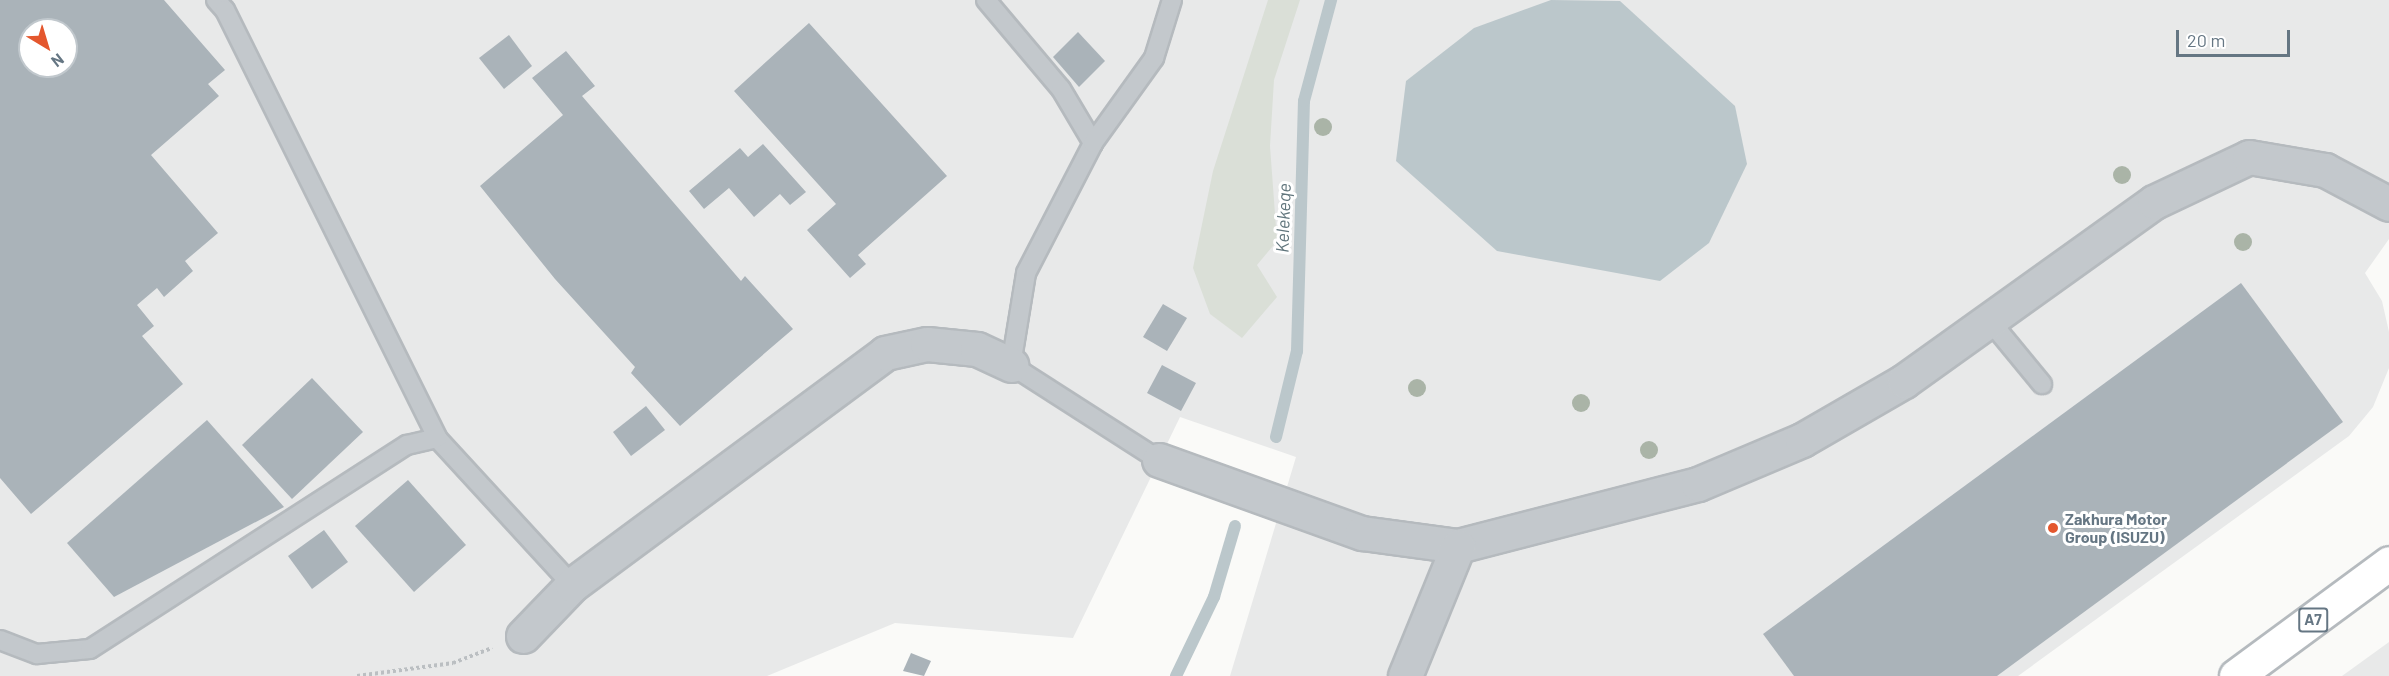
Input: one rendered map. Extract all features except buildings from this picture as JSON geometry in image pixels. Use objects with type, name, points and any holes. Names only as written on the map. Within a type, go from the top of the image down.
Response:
[{"type":"main road","name":"A7","points":[[2236,676],[2389,563]]},
{"type":"street","points":[[1159,459],[1362,533],[1458,546],[1698,484],[1802,440],[1904,381],[2154,202],[2249,157],[2325,170],[2386,208]]},
{"type":"street","points":[[523,636],[572,585],[885,353],[927,344],[977,349],[1011,365]]},
{"type":"street","points":[[1405,676],[1458,546]]},
{"type":"lane","points":[[216,0],[225,10],[437,438],[572,585]]},
{"type":"lane","points":[[986,0],[1061,89],[1093,143]]},
{"type":"lane","points":[[1159,459],[1011,365],[1026,273],[1093,143],[1155,58],[1172,0]]},
{"type":"lane","points":[[1990,321],[2042,384]]},
{"type":"lane","points":[[0,640],[37,654],[90,649],[407,446],[437,438]]},
{"type":"path","points":[[357,676],[453,663],[523,636]]},
{"type":"shaded area","points":[[0,0],[2389,0],[2389,239],[2365,273],[2382,301],[2389,332],[2389,368],[2373,407],[2349,436],[2018,676],[1230,676],[1296,457],[1180,417],[1073,638],[895,623],[767,676],[0,676]]},
{"type":"shaded area","points":[[1268,0],[1300,0],[1274,80],[1270,146],[1277,241],[1257,265],[1277,297],[1242,338],[1210,314],[1193,268],[1213,171]]},
{"type":"shaded area","points":[[1551,0],[1620,1],[1735,106],[1747,164],[1709,243],[1660,281],[1497,251],[1396,161],[1406,81],[1474,28]]},
{"type":"shaded area","points":[[2389,642],[2389,676],[2342,676]]},
{"type":"waterway","name":"Kelekeqe","points":[[1276,437],[1297,351],[1304,101],[1331,0]]},
{"type":"waterway","name":"Kelekeqe","points":[[1176,676],[1214,597],[1235,526]]},
{"type":"place","name":"Zakhura Motor Group (ISUZU)","points":[[2053,528]]}]
